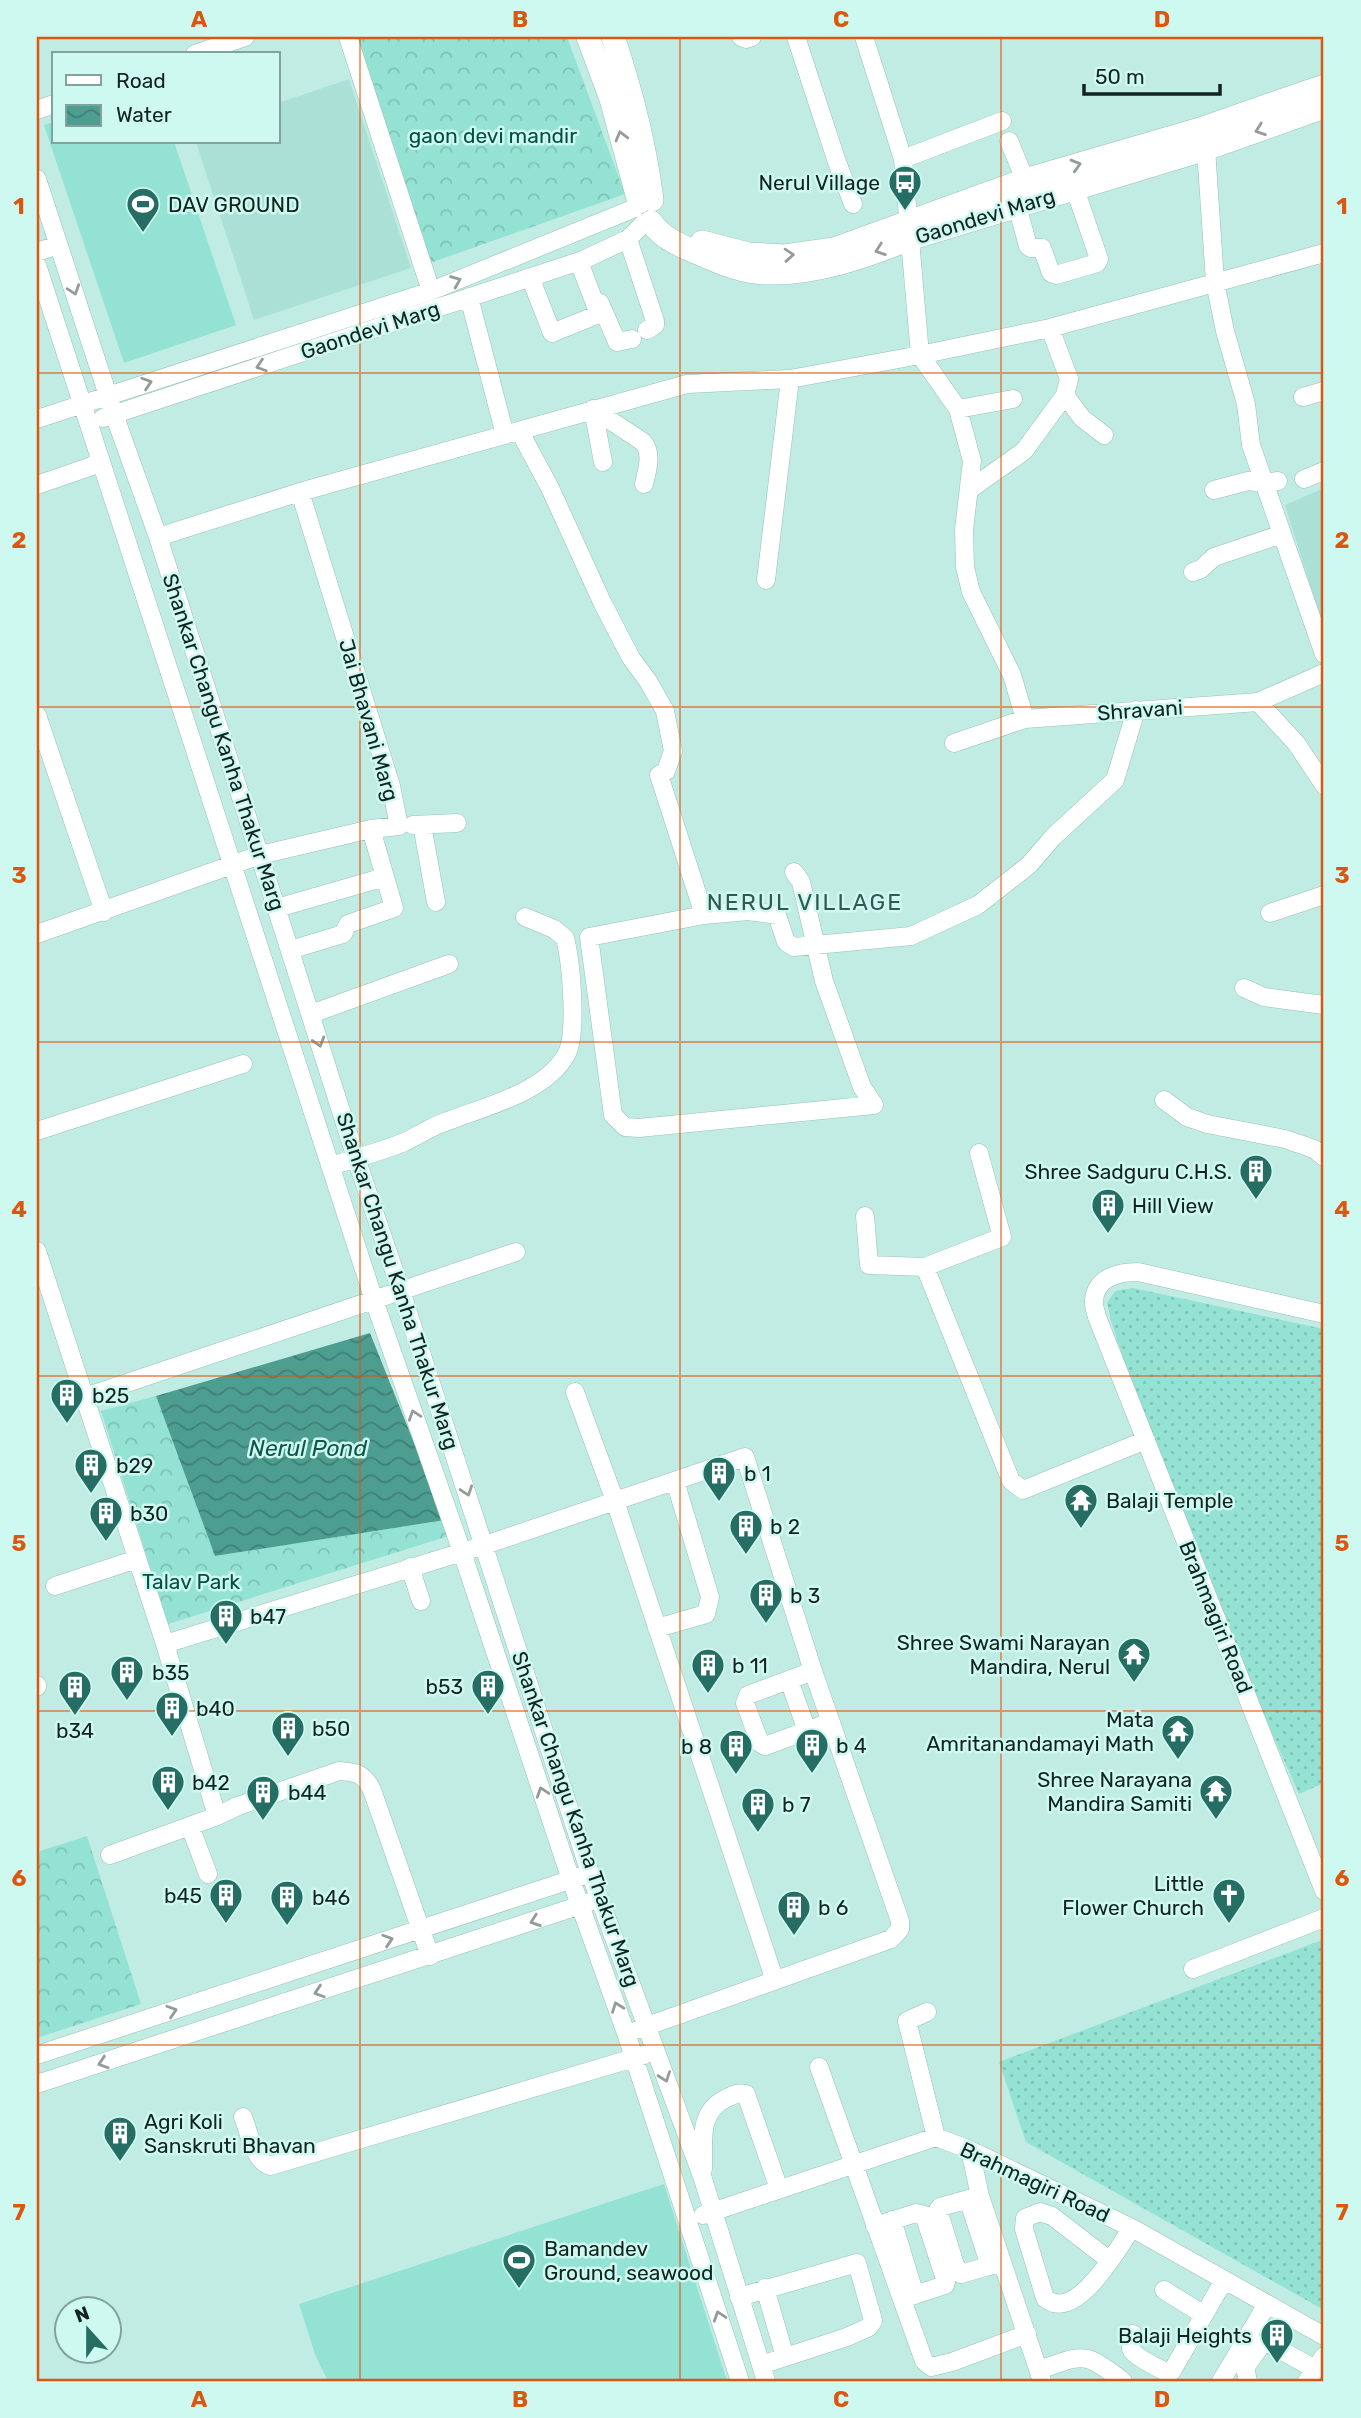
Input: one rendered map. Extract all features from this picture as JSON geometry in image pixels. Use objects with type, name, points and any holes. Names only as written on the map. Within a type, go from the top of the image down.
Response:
[{"type":"main road","points":[[588,37],[611,99],[643,216]]},
{"type":"main road","points":[[614,37],[628,80],[648,166],[643,216]]},
{"type":"main road","name":"Gaondevi Marg","points":[[643,216],[698,241],[748,254],[785,256],[834,249],[1017,206],[1075,189],[1203,139],[1324,86]]},
{"type":"main road","name":"Gaondevi Marg","points":[[910,230],[1025,180],[1203,139],[1324,107]]},
{"type":"street","points":[[201,52],[245,37]]},
{"type":"street","points":[[348,37],[431,291]]},
{"type":"street","points":[[741,37],[752,37]]},
{"type":"street","points":[[796,37],[836,162],[853,204]]},
{"type":"street","points":[[864,37],[903,159],[920,355],[958,409],[972,461],[964,530],[965,567],[971,592],[1013,675],[1025,719]]},
{"type":"street","points":[[903,159],[1002,121]]},
{"type":"street","points":[[1203,139],[1215,282],[1225,331],[1246,404],[1251,445],[1271,482],[1282,534],[1324,654]]},
{"type":"street","points":[[1009,141],[1025,180]]},
{"type":"street","name":"Shankar Changu Kanha Thakur Marg","points":[[37,179],[114,414],[158,537],[356,1158],[485,1545],[590,1873],[703,2179],[764,2373]]},
{"type":"street","points":[[1017,206],[1028,246],[1042,248],[1051,273],[1056,275],[1097,263],[1099,259],[1075,189]]},
{"type":"street","points":[[581,261],[617,342],[655,325],[643,216]]},
{"type":"street","name":"Gaondevi Marg","points":[[37,419],[431,291],[643,216]]},
{"type":"street","name":"Gaondevi Marg","points":[[88,423],[581,261],[643,216]]},
{"type":"street","points":[[37,252],[58,246]]},
{"type":"street","points":[[158,537],[300,492],[687,384],[790,379],[920,355],[1050,328],[1324,253]]},
{"type":"street","points":[[530,277],[552,333],[599,314],[581,261]]},
{"type":"street","name":"Shankar Changu Kanha Thakur Marg","points":[[37,265],[374,1300],[462,1552],[571,1880],[626,2033],[740,2381]]},
{"type":"street","points":[[469,297],[513,433],[550,488],[631,658],[665,711],[673,751],[666,771],[659,775],[704,915]]},
{"type":"street","points":[[969,490],[1024,451],[1065,395],[1069,379],[1050,328]]},
{"type":"street","points":[[766,580],[790,379]]},
{"type":"street","points":[[1303,397],[1324,391]]},
{"type":"street","points":[[1065,395],[1082,418],[1104,435]]},
{"type":"street","points":[[958,409],[1013,399]]},
{"type":"street","points":[[593,409],[603,462]]},
{"type":"street","points":[[593,409],[647,447],[649,455],[644,484]]},
{"type":"street","points":[[40,478],[92,466],[100,460]]},
{"type":"street","points":[[1304,479],[1324,471]]},
{"type":"street","points":[[1214,490],[1248,481],[1271,482]]},
{"type":"street","name":"Jai Bhavani Marg","points":[[37,934],[260,855],[371,829],[399,826],[391,786],[300,492]]},
{"type":"street","points":[[120,523],[149,513]]},
{"type":"street","points":[[1193,572],[1201,569],[1214,557],[1282,534]]},
{"type":"street","name":"Shravani","points":[[954,743],[1025,719],[1258,702],[1324,673]]},
{"type":"street","points":[[1258,702],[1296,743],[1324,785]]},
{"type":"street","points":[[794,872],[801,882],[817,944],[824,981],[862,1087],[874,1105],[639,1128],[625,1127],[613,1115],[589,937],[704,915],[748,911],[777,915],[786,942],[794,947],[817,944],[911,936],[978,905],[1029,865],[1053,837],[1115,780],[1136,710]]},
{"type":"street","points":[[37,715],[104,912]]},
{"type":"street","points":[[399,826],[457,823]]},
{"type":"street","points":[[422,825],[436,902]]},
{"type":"street","points":[[290,950],[343,934],[348,924],[394,908],[371,829]]},
{"type":"street","points":[[277,908],[385,877]]},
{"type":"street","points":[[1270,913],[1324,895]]},
{"type":"street","points":[[330,1166],[405,1142],[431,1128],[504,1101],[528,1089],[552,1072],[566,1055],[571,1040],[573,988],[565,938],[554,929],[526,917]]},
{"type":"street","points":[[311,1014],[449,964]]},
{"type":"street","points":[[1244,988],[1264,997],[1324,1005]]},
{"type":"street","points":[[37,1131],[243,1063]]},
{"type":"street","points":[[1164,1100],[1187,1117],[1207,1124],[1284,1139],[1314,1149],[1324,1157]]},
{"type":"street","points":[[865,1216],[869,1265],[925,1267],[1002,1237],[979,1153]]},
{"type":"street","points":[[37,1251],[165,1644],[217,1816]]},
{"type":"street","points":[[85,1396],[516,1252]]},
{"type":"street","points":[[925,1267],[1011,1481],[1023,1490],[1146,1440]]},
{"type":"street","name":"Brahmagiri Road","points":[[1324,1314],[1138,1272],[1110,1276],[1098,1287],[1093,1300],[1097,1317],[1324,1891]]},
{"type":"street","points":[[575,1392],[615,1501],[775,1981]]},
{"type":"street","points":[[165,1644],[485,1545],[745,1457],[813,1671],[891,1895],[900,1929],[891,1939],[626,2033]]},
{"type":"street","points":[[657,1628],[706,1614],[709,1608],[710,1597],[675,1481]]},
{"type":"street","points":[[55,1586],[137,1559]]},
{"type":"street","points":[[410,1567],[421,1601]]},
{"type":"street","points":[[813,1671],[748,1695],[745,1703],[760,1742],[765,1746],[831,1722]]},
{"type":"street","points":[[789,1680],[807,1731]]},
{"type":"street","points":[[110,1855],[339,1771],[355,1772],[365,1777],[372,1790],[430,1956]]},
{"type":"street","points":[[190,1826],[208,1874]]},
{"type":"street","points":[[37,2055],[590,1873]]},
{"type":"street","points":[[37,2084],[600,1899]]},
{"type":"street","points":[[1193,1969],[1324,1918]]},
{"type":"street","points":[[927,2011],[906,2021],[936,2137]]},
{"type":"street","points":[[243,2117],[259,2158],[265,2165],[270,2166],[656,2052]]},
{"type":"street","points":[[819,2067],[853,2165],[884,2223],[909,2297],[924,2361],[931,2367],[952,2362],[1027,2334]]},
{"type":"street","points":[[703,2179],[704,2121],[710,2110],[719,2102],[738,2093],[746,2094],[779,2189]]},
{"type":"street","name":"Brahmagiri Road","points":[[689,2221],[936,2137],[970,2150],[1132,2228],[1324,2336]]},
{"type":"street","points":[[970,2150],[974,2197],[996,2264],[1021,2316],[1041,2376],[1078,2357],[1092,2358],[1117,2374]]},
{"type":"street","points":[[974,2197],[940,2207],[939,2210],[955,2265],[961,2274],[996,2264]]},
{"type":"street","points":[[1109,2260],[1052,2216],[1040,2212],[1026,2218],[1024,2229],[1045,2298],[1050,2302],[1067,2302],[1084,2293],[1109,2260],[1132,2228]]},
{"type":"street","points":[[884,2223],[916,2213],[924,2215],[946,2283],[909,2297]]},
{"type":"street","points":[[884,2223],[886,2255],[909,2297]]},
{"type":"street","points":[[739,2297],[886,2255]]},
{"type":"street","points":[[764,2373],[785,2357],[869,2327],[873,2321],[872,2313],[857,2263]]},
{"type":"street","points":[[1133,2334],[1130,2344],[1133,2353],[1168,2373],[1172,2371],[1224,2280]]},
{"type":"street","points":[[765,2288],[785,2357]]},
{"type":"street","points":[[1164,2290],[1204,2315]]},
{"type":"street","points":[[1234,2377],[1267,2304]]},
{"type":"street","points":[[1021,2316],[1040,2310]]},
{"type":"street","points":[[1234,2377],[1266,2342],[1316,2369]]},
{"type":"shaded area","points":[[349,79],[411,268],[254,320],[197,144],[280,144],[280,102]]},
{"type":"shaded area","points":[[1324,488],[1324,630],[1285,505]]},
{"type":"green space","name":"gaon devi mandir","points":[[357,37],[567,37],[625,194],[430,263]]},
{"type":"green space","name":"DAV GROUND","points":[[52,123],[52,144],[175,144],[236,325],[124,363],[44,125]]},
{"type":"green space","points":[[1133,1288],[1324,1329],[1324,1783],[1299,1794],[1173,1509],[1111,1321],[1107,1303],[1115,1291]]},
{"type":"green space","name":"Talav Park","points":[[156,1396],[215,1556],[445,1520],[452,1535],[168,1624],[101,1411]]},
{"type":"green space","points":[[87,1836],[141,2004],[37,2038],[37,1863],[40,1851]]},
{"type":"green space","points":[[1322,1940],[1324,2310],[1026,2142],[999,2062]]},
{"type":"green space","name":"Bamandev Ground, seawood","points":[[664,2184],[727,2381],[328,2381],[316,2357],[299,2304]]},
{"type":"water","name":"Nerul Pond","points":[[370,1333],[445,1520],[215,1556],[156,1396]]},
{"type":"place","name":"Nerul Village","points":[[905,212]]},
{"type":"place","name":"DAV GROUND","points":[[143,234]]},
{"type":"place","name":"Shree Sadguru C.H.S.","points":[[1256,1201]]},
{"type":"place","name":"Hill View","points":[[1108,1235]]},
{"type":"place","name":"b25","points":[[67,1425]]},
{"type":"place","name":"b29","points":[[91,1495]]},
{"type":"place","name":"b 1","points":[[719,1503]]},
{"type":"place","name":"Balaji Temple","points":[[1081,1530]]},
{"type":"place","name":"b30","points":[[106,1543]]},
{"type":"place","name":"b 2","points":[[746,1556]]},
{"type":"place","name":"b 3","points":[[766,1625]]},
{"type":"place","name":"b47","points":[[226,1646]]},
{"type":"place","name":"Shree Swami Narayan Mandira, Nerul","points":[[1134,1684]]},
{"type":"place","name":"b 11","points":[[708,1695]]},
{"type":"place","name":"b35","points":[[127,1702]]},
{"type":"place","name":"b53","points":[[488,1716]]},
{"type":"place","name":"b34","points":[[75,1717]]},
{"type":"place","name":"b40","points":[[172,1738]]},
{"type":"place","name":"b50","points":[[288,1758]]},
{"type":"place","name":"Mata Amritanandamayi Math","points":[[1178,1761]]},
{"type":"place","name":"b 4","points":[[812,1775]]},
{"type":"place","name":"b 8","points":[[736,1776]]},
{"type":"place","name":"b42","points":[[168,1812]]},
{"type":"place","name":"Shree Narayana Mandira Samiti","points":[[1216,1821]]},
{"type":"place","name":"b44","points":[[263,1822]]},
{"type":"place","name":"b 7","points":[[758,1834]]},
{"type":"place","name":"b45","points":[[226,1925]]},
{"type":"place","name":"Little Flower Church","points":[[1229,1925]]},
{"type":"place","name":"b46","points":[[287,1927]]},
{"type":"place","name":"b 6","points":[[794,1937]]},
{"type":"place","name":"Agri Koli Sanskruti Bhavan","points":[[120,2163]]},
{"type":"place","name":"Bamandev Ground, seawood","points":[[519,2290]]},
{"type":"place","name":"Balaji Heights","points":[[1277,2365]]},
{"type":"district","name":"NERUL VILLAGE","points":[[805,902]]}]
